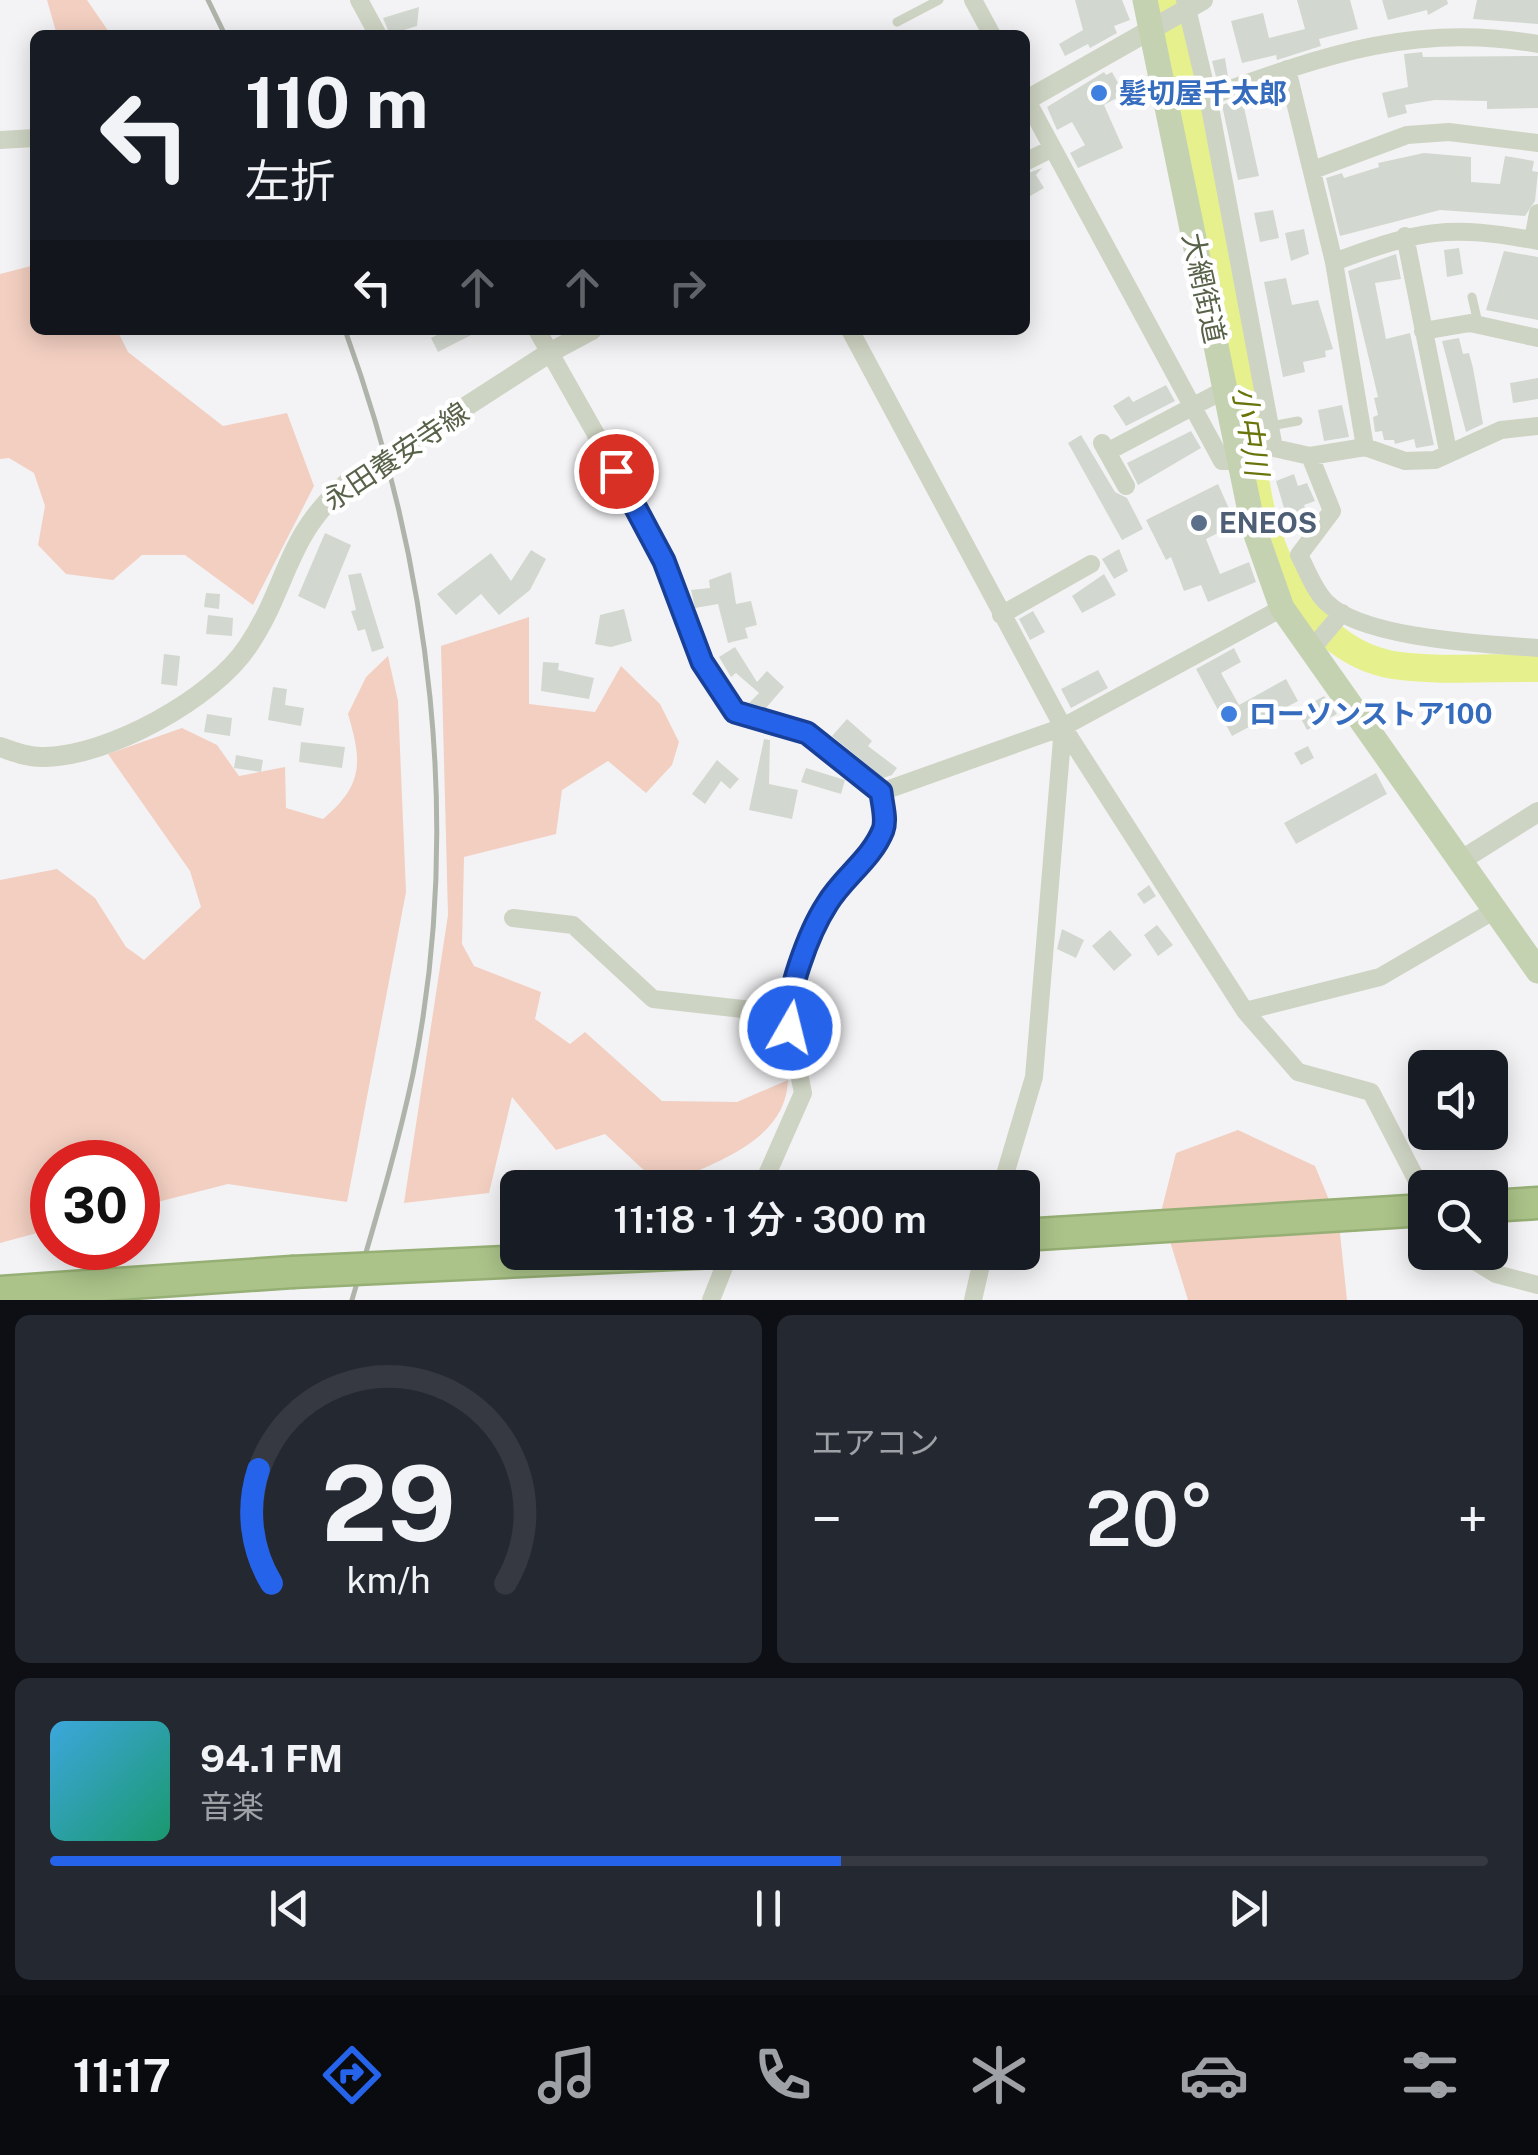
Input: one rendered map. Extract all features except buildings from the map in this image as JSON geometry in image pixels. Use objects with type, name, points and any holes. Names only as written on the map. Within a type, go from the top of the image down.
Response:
[{"type":"highway","points":[[1508,1205],[1538,1203]]},
{"type":"highway","points":[[1040,1234],[1408,1211]]},
{"type":"highway","points":[[0,1292],[500,1262]]},
{"type":"main road","name":"大網街道","points":[[1145,0],[1257,542],[1282,608],[1538,971]]},
{"type":"street","points":[[360,0],[375,30]]},
{"type":"street","points":[[973,0],[989,30]]},
{"type":"street","points":[[1030,96],[1192,3],[1274,448]]},
{"type":"street","points":[[1208,97],[1287,69],[1396,39],[1489,36],[1538,44]]},
{"type":"street","points":[[1287,69],[1334,262],[1365,447]]},
{"type":"street","points":[[1030,109],[1222,461],[1274,448],[1310,456],[1365,447],[1405,461],[1436,460],[1448,450],[1502,430],[1538,426]]},
{"type":"street","points":[[1313,170],[1407,134],[1449,132],[1538,143]]},
{"type":"street","points":[[0,140],[30,138]]},
{"type":"street","points":[[1030,160],[1051,149]]},
{"type":"street","points":[[1334,262],[1404,236],[1466,228],[1536,240],[1538,213]]},
{"type":"street","points":[[1404,236],[1448,450]]},
{"type":"street","points":[[1424,331],[1478,324],[1538,338]]},
{"type":"street","points":[[539,335],[636,505],[664,561],[702,662],[735,712],[807,733],[881,792],[885,826],[871,852],[827,903],[807,946],[787,1014],[803,1093],[769,1170]]},
{"type":"street","name":"永田養安寺線","points":[[0,748],[42,758],[64,756],[136,731],[203,692],[228,672],[250,644],[300,535],[318,508],[346,484],[582,335]]},
{"type":"street","points":[[853,335],[1063,727],[1245,1011],[1298,1072],[1370,1092],[1411,1170]]},
{"type":"street","points":[[1126,486],[1104,447],[1224,390]]},
{"type":"street","points":[[1310,456],[1332,510],[1299,554],[1322,598],[1342,613],[1397,631],[1459,642],[1538,648]]},
{"type":"street","points":[[1001,614],[1091,564]]},
{"type":"street","points":[[881,792],[1063,727],[1282,608]]},
{"type":"street","points":[[1310,651],[1342,613]]},
{"type":"street","points":[[1006,1170],[1034,1077],[1063,727]]},
{"type":"street","points":[[1460,861],[1538,812]]},
{"type":"street","points":[[1245,1011],[1380,977],[1494,910]]},
{"type":"street","points":[[513,918],[573,925],[654,999],[787,1014]]},
{"type":"street","points":[[711,1300],[723,1270]]},
{"type":"street","points":[[973,1300],[980,1270]]},
{"type":"street","points":[[1489,1270],[1538,1285]]},
{"type":"lane","points":[[897,22],[939,0]]},
{"type":"lane","points":[[1472,297],[1478,324]]},
{"type":"lane","points":[[1270,426],[1298,421]]},
{"type":"shaded area","points":[[47,0],[87,0],[108,30],[56,30]]},
{"type":"shaded area","points":[[30,266],[30,335],[120,335],[128,352],[223,426],[287,413],[314,486],[253,605],[185,555],[142,555],[113,580],[66,574],[38,545],[45,506],[34,473],[9,458],[0,459],[0,274]]},
{"type":"shaded area","points":[[529,617],[529,704],[595,712],[621,666],[660,704],[679,742],[672,765],[646,793],[608,761],[562,790],[556,834],[464,857],[462,944],[474,966],[541,992],[535,1019],[570,1044],[585,1032],[662,1101],[737,1102],[788,1080],[784,1102],[774,1120],[743,1148],[699,1170],[644,1170],[605,1134],[556,1150],[512,1097],[489,1193],[404,1203],[448,915],[441,646]]},
{"type":"shaded area","points":[[388,656],[398,701],[406,892],[347,1202],[228,1184],[160,1201],[160,1140],[30,1140],[30,1235],[0,1243],[0,880],[57,869],[95,898],[126,947],[144,960],[201,907],[190,871],[108,754],[182,728],[217,745],[239,776],[285,767],[286,808],[323,819],[353,783],[356,745],[348,714],[366,677]]},
{"type":"shaded area","points":[[1238,1130],[1315,1166],[1339,1224],[1347,1300],[1188,1300],[1161,1212],[1176,1153]]},
{"type":"waterway","name":"小中川","points":[[1166,0],[1253,436],[1260,506],[1285,576],[1305,608],[1330,634],[1359,654],[1411,667],[1538,668]]},
{"type":"railway","points":[[208,0],[223,30]]},
{"type":"railway","points":[[347,335],[399,511],[430,698],[436,792],[436,886],[428,981],[413,1074],[352,1300]]},
{"type":"place","name":"髪切屋千太郎","points":[[1099,93]]},
{"type":"place","name":"ENEOS","points":[[1199,523]]},
{"type":"place","name":"ローソンストア100","points":[[1229,714]]},
{"type":"route","points":[[616,471],[664,561],[702,662],[735,712],[807,733],[881,792],[885,826],[871,852],[827,903],[807,946],[790,1003],[790,1028]]}]
